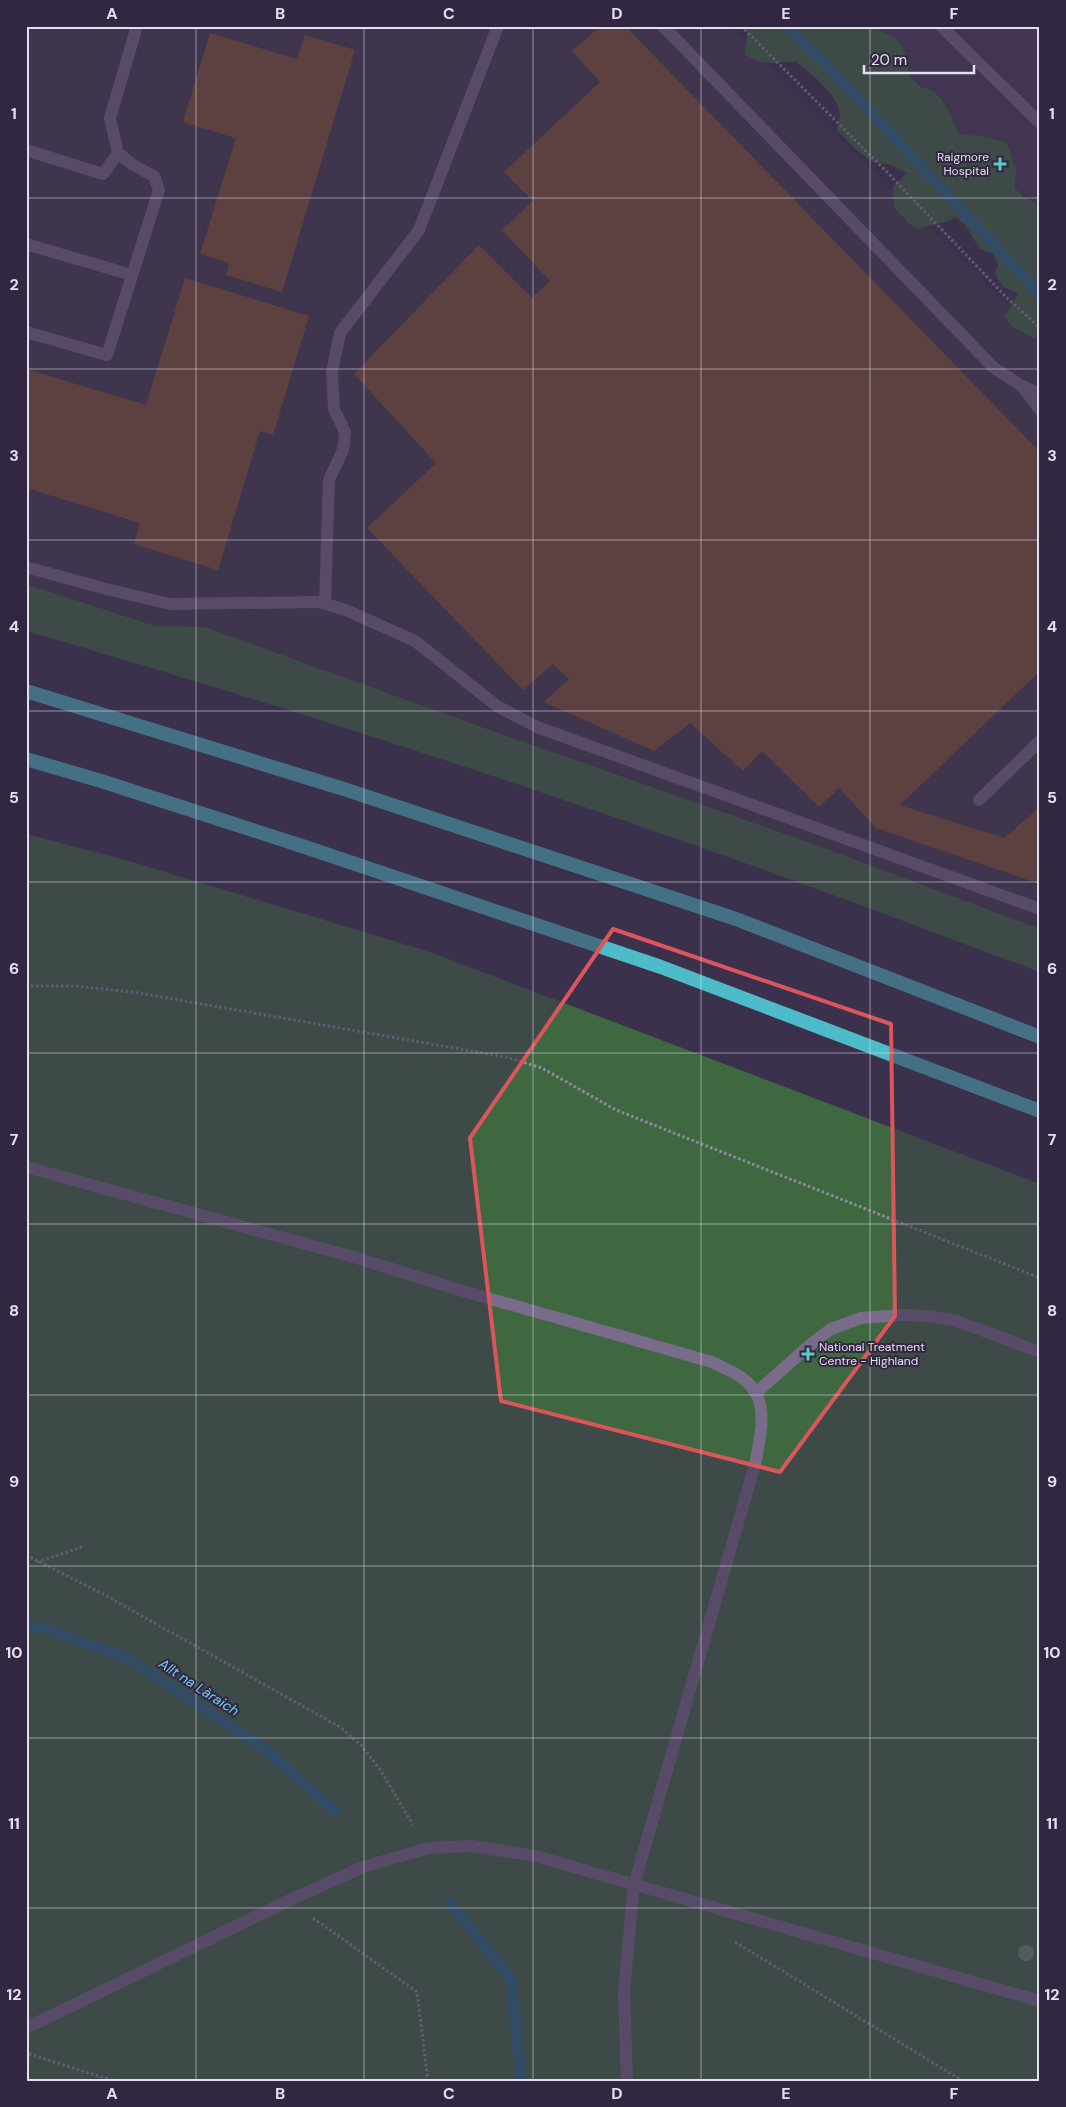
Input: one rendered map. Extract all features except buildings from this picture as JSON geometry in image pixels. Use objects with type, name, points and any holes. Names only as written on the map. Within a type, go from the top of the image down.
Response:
[{"type":"highway","points":[[26,691],[347,790],[736,919],[1040,1037]]},
{"type":"highway","points":[[26,759],[98,780],[304,847],[661,967],[1040,1111]]},
{"type":"street","points":[[26,332],[107,355],[159,190],[154,176],[133,166],[118,153],[110,118],[137,26]]},
{"type":"street","points":[[325,604],[329,480],[343,450],[345,432],[334,409],[332,372],[340,333],[419,230],[498,26]]},
{"type":"street","points":[[663,26],[994,368],[1022,386],[1040,394]]},
{"type":"street","points":[[941,26],[1040,123]]},
{"type":"street","points":[[26,150],[103,174],[118,153]]},
{"type":"street","points":[[26,244],[132,275]]},
{"type":"street","points":[[1022,386],[1040,410]]},
{"type":"street","points":[[26,567],[170,604],[272,602],[325,604],[348,611],[414,641],[497,706],[537,727],[1040,909]]},
{"type":"street","points":[[980,800],[1040,741]]},
{"type":"street","points":[[26,1167],[357,1258],[466,1292],[712,1362],[743,1378],[759,1398],[762,1426],[755,1464],[634,1885],[624,1990],[627,2081]]},
{"type":"street","points":[[756,1394],[812,1343],[831,1329],[861,1318],[901,1315],[929,1316],[965,1324],[1040,1352]]},
{"type":"street","points":[[26,2028],[288,1900],[363,1867],[429,1848],[472,1846],[535,1856],[1040,2001]]},
{"type":"path","points":[[741,26],[886,171],[1007,298],[1040,328]]},
{"type":"path","points":[[26,986],[74,986],[133,992],[506,1057],[542,1068],[616,1110],[1040,1278]]},
{"type":"path","points":[[37,1562],[82,1547]]},
{"type":"path","points":[[26,1555],[101,1593],[340,1727],[361,1745],[381,1771],[407,1817],[429,1848]]},
{"type":"path","points":[[288,1900],[416,1992],[428,2081]]},
{"type":"path","points":[[728,1938],[963,2081]]},
{"type":"path","points":[[26,2053],[115,2081]]},
{"type":"highlighted area","points":[[613,929],[891,1024],[895,1316],[780,1472],[501,1401],[470,1138]]},
{"type":"shaded area","points":[[26,26],[730,26],[787,87],[1040,337],[1040,929],[808,842],[205,627],[155,626],[26,584]]},
{"type":"shaded area","name":"Raigmore Hospital","points":[[823,26],[1040,26],[1040,247]]},
{"type":"green space","points":[[748,26],[870,26],[895,38],[905,52],[910,77],[922,88],[929,89],[941,99],[959,134],[988,137],[1007,143],[1016,169],[1015,188],[1024,198],[1040,205],[1040,341],[1014,328],[1004,317],[1018,294],[1002,286],[995,274],[998,264],[993,254],[980,249],[966,226],[956,217],[918,229],[909,224],[894,207],[893,187],[907,173],[890,165],[871,161],[857,151],[837,130],[840,114],[834,99],[815,77],[795,61],[762,62],[745,54]]},
{"type":"green space","points":[[26,584],[155,626],[205,627],[808,842],[1040,929],[1040,972],[764,870],[431,755],[188,679],[26,631]]},
{"type":"green space","points":[[26,834],[122,859],[427,951],[1040,1184],[1040,2081],[26,2081]]},
{"type":"waterway","points":[[786,26],[821,59],[1040,294]]},
{"type":"waterway","name":"Allt na Làraich","points":[[26,1627],[41,1627],[129,1659],[262,1747],[335,1811]]},
{"type":"waterway","name":"Allt na Làraich","points":[[450,1903],[511,1979],[521,2081]]},
{"type":"place","name":"Raigmore Hospital","points":[[1000,164]]},
{"type":"place","name":"National Treatment Centre - Highland","points":[[808,1354]]}]
